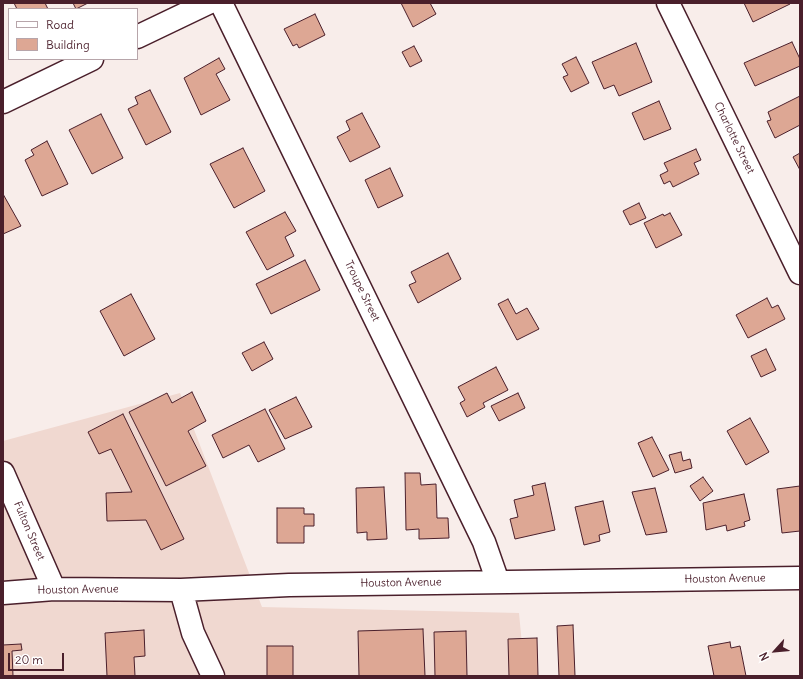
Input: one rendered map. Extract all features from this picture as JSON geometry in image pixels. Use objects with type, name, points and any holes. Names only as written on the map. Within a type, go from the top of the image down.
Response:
[{"type":"street","points":[[138,37],[208,3]]},
{"type":"street","name":"Troupe Street","points":[[221,3],[484,542],[498,582]]},
{"type":"street","name":"Charlotte Street","points":[[668,3],[793,239],[800,273]]},
{"type":"street","points":[[3,102],[90,60]]},
{"type":"street","name":"Fulton Street","points":[[3,473],[54,589]]},
{"type":"street","name":"Houston Avenue","points":[[3,593],[54,589],[181,590],[289,584],[800,578]]},
{"type":"street","points":[[181,590],[193,633],[213,676]]},
{"type":"shaded area","points":[[180,393],[262,607],[519,613],[525,676],[3,676],[3,441]]},
{"type":"building","points":[[14,3],[45,3],[48,8],[16,8]]},
{"type":"building","points":[[73,3],[88,3],[78,8],[76,8]]},
{"type":"building","points":[[401,3],[430,3],[436,14],[413,27]]},
{"type":"building","points":[[744,3],[789,3],[790,4],[753,22]]},
{"type":"building","points":[[315,14],[325,35],[299,48],[297,44],[293,46],[284,29]]},
{"type":"building","points":[[792,42],[800,59],[800,66],[755,86],[744,63]]},
{"type":"building","points":[[636,43],[652,82],[619,96],[614,85],[604,89],[592,62]]},
{"type":"building","points":[[414,46],[422,61],[410,67],[402,52]]},
{"type":"building","points":[[576,57],[589,83],[571,92],[563,77],[568,75],[562,64]]},
{"type":"building","points":[[219,58],[225,69],[216,74],[230,100],[201,115],[184,78]]},
{"type":"building","points":[[150,90],[171,132],[146,145],[128,109],[138,104],[135,97]]},
{"type":"building","points":[[800,96],[800,125],[775,138],[767,121],[771,120],[768,112]]},
{"type":"building","points":[[659,101],[671,129],[644,140],[632,113]]},
{"type":"building","points":[[362,113],[380,147],[350,162],[337,137],[350,130],[346,121]]},
{"type":"building","points":[[101,114],[123,158],[92,174],[69,130]]},
{"type":"building","points":[[47,141],[68,184],[42,196],[25,160],[34,155],[31,150]]},
{"type":"building","points":[[243,148],[265,191],[234,208],[210,164]]},
{"type":"building","points":[[696,149],[701,160],[694,163],[699,174],[673,187],[670,181],[664,184],[660,175],[668,171],[664,163]]},
{"type":"building","points":[[800,153],[800,170],[793,157]]},
{"type":"building","points":[[390,168],[403,196],[378,208],[365,180]]},
{"type":"building","points":[[3,194],[21,226],[3,234]]},
{"type":"building","points":[[639,203],[646,218],[630,225],[623,211]]},
{"type":"building","points":[[285,212],[296,231],[285,237],[294,256],[267,270],[246,232]]},
{"type":"building","points":[[670,213],[682,235],[656,248],[644,223],[663,214],[664,216]]},
{"type":"building","points":[[448,253],[461,279],[418,303],[409,285],[416,282],[411,272]]},
{"type":"building","points":[[305,260],[320,290],[271,314],[256,284]]},
{"type":"building","points":[[131,294],[155,339],[124,356],[100,311]]},
{"type":"building","points":[[767,298],[772,308],[778,305],[785,319],[748,338],[736,315]]},
{"type":"building","points":[[508,299],[516,314],[527,308],[539,329],[517,340],[498,304]]},
{"type":"building","points":[[264,342],[273,359],[252,371],[242,353]]},
{"type":"building","points":[[766,349],[776,370],[761,377],[751,356]]},
{"type":"building","points":[[496,367],[508,390],[483,403],[485,407],[467,417],[460,403],[465,400],[458,387]]},
{"type":"building","points":[[192,392],[206,421],[188,431],[206,466],[166,486],[129,412],[167,393],[172,403]]},
{"type":"building","points":[[518,393],[525,408],[499,421],[491,406]]},
{"type":"building","points":[[296,397],[312,427],[285,439],[269,410]]},
{"type":"building","points":[[265,409],[285,449],[258,462],[249,445],[223,458],[212,435]]},
{"type":"building","points":[[123,414],[184,539],[161,550],[146,520],[107,521],[106,493],[132,492],[111,449],[99,454],[88,432]]},
{"type":"building","points":[[750,418],[769,452],[746,465],[727,431]]},
{"type":"building","points":[[652,437],[669,470],[653,477],[638,443]]},
{"type":"building","points":[[681,452],[683,461],[690,459],[692,468],[675,473],[669,455]]},
{"type":"building","points":[[405,473],[420,473],[421,485],[436,484],[437,518],[448,518],[449,538],[419,539],[419,529],[406,530]]},
{"type":"building","points":[[703,477],[713,491],[700,501],[690,486]]},
{"type":"building","points":[[545,483],[555,530],[515,539],[510,519],[518,517],[514,500],[534,495],[532,486]]},
{"type":"building","points":[[800,486],[800,531],[782,533],[777,489]]},
{"type":"building","points":[[384,487],[387,539],[367,540],[367,532],[357,533],[356,488]]},
{"type":"building","points":[[655,488],[667,532],[646,535],[632,492]]},
{"type":"building","points":[[744,494],[750,520],[744,522],[745,526],[727,531],[726,525],[706,530],[703,503]]},
{"type":"building","points":[[603,501],[610,532],[599,535],[600,541],[584,545],[575,507]]},
{"type":"building","points":[[277,508],[304,508],[304,514],[314,514],[314,526],[304,526],[304,543],[277,543]]},
{"type":"building","points":[[573,625],[575,676],[559,676],[557,626]]},
{"type":"building","points":[[423,629],[425,676],[359,676],[358,631]]},
{"type":"building","points":[[144,630],[145,656],[134,657],[135,676],[107,676],[105,633]]},
{"type":"building","points":[[466,631],[467,676],[435,676],[434,632]]},
{"type":"building","points":[[537,638],[538,676],[509,676],[508,639]]},
{"type":"building","points":[[730,642],[731,648],[740,646],[746,676],[714,676],[708,646]]},
{"type":"building","points":[[21,644],[22,650],[12,651],[13,676],[3,676],[3,645]]},
{"type":"building","points":[[267,646],[293,646],[293,676],[267,676]]}]
